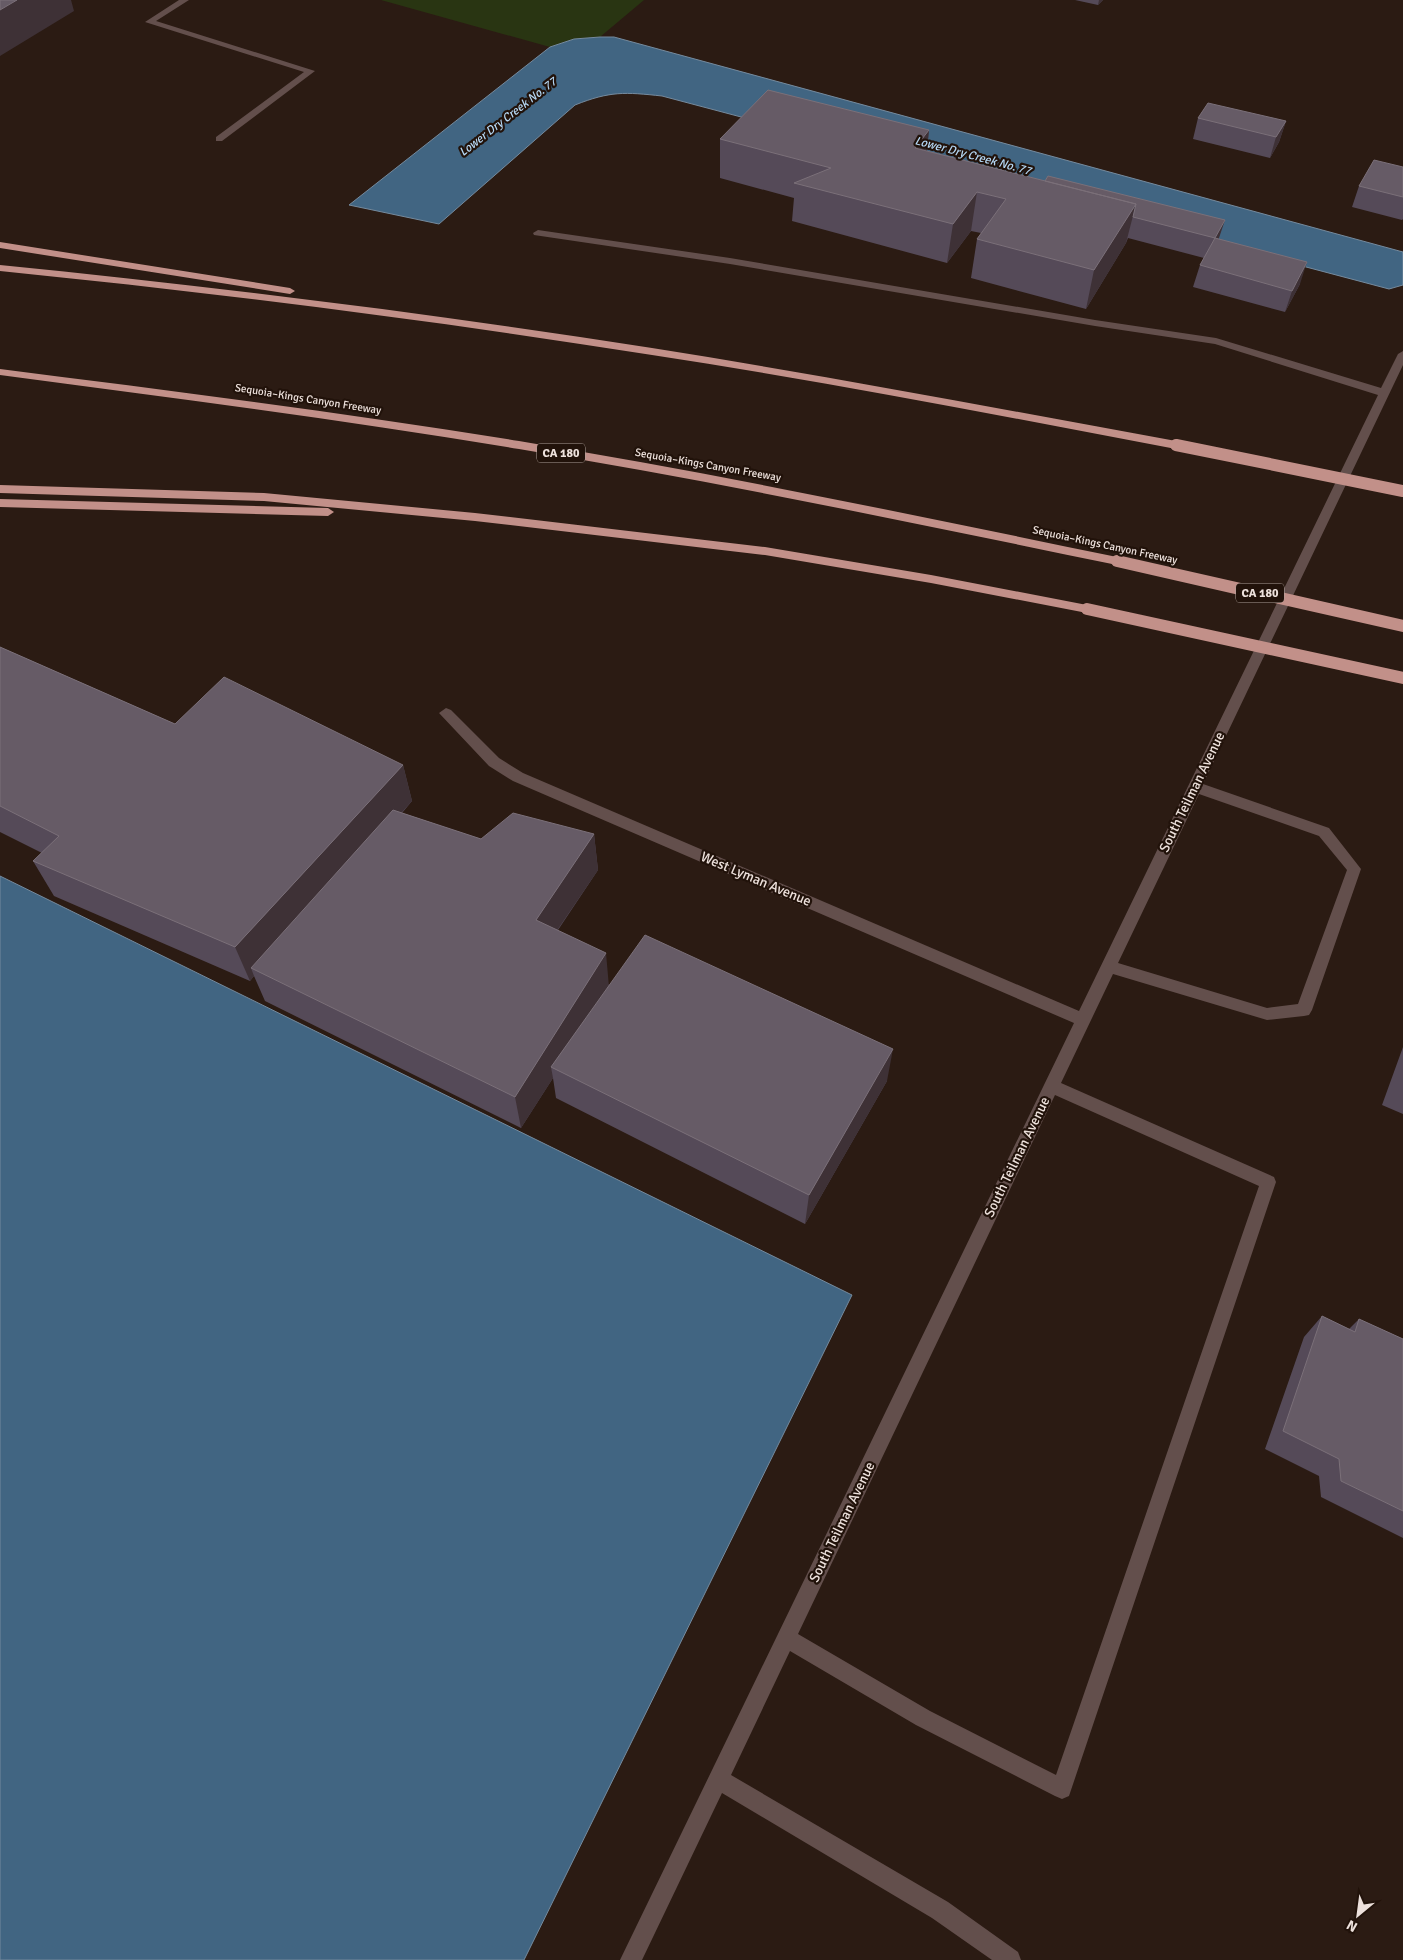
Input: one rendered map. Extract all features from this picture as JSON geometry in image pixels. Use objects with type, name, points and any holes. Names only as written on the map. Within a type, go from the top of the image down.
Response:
[{"type":"highway","points":[[0,245],[871,388],[1176,445],[1403,491]]},
{"type":"highway","points":[[0,268],[323,305],[590,342]]},
{"type":"highway","name":"Sequoia–Kings Canyon Freeway","points":[[0,372],[228,401],[520,445],[795,494],[1117,561],[1403,626]]},
{"type":"highway","points":[[0,489],[264,497],[475,517],[765,551],[932,579],[1087,609],[1403,678]]},
{"type":"highway","points":[[0,503],[475,517]]},
{"type":"street","points":[[185,0],[149,22],[311,71],[219,139]]},
{"type":"street","points":[[538,234],[730,261],[1095,324],[1216,341],[1384,393]]},
{"type":"street","name":"South Teilman Avenue","points":[[631,1960],[1403,354]]},
{"type":"street","name":"West Lyman Avenue","points":[[446,713],[494,762],[518,777],[1083,1020]]},
{"type":"street","points":[[1109,967],[1267,1014],[1304,1010],[1354,869],[1324,832],[1195,787]]},
{"type":"street","points":[[786,1638],[923,1718],[1062,1789],[1268,1182],[1051,1086]]},
{"type":"street","points":[[718,1779],[940,1910],[1010,1960]]},
{"type":"green space","points":[[381,0],[644,0],[600,37],[574,39],[550,47]]},
{"type":"water","name":"Lower Dry Creek No. 77","points":[[614,37],[1403,252],[1403,285],[1389,289],[662,96],[638,94],[608,95],[575,105],[439,224],[349,205],[550,47],[574,39]]},
{"type":"water","points":[[0,876],[852,1295],[524,1960],[0,1960]]},
{"type":"building","points":[[0,0],[17,0],[0,10]]},
{"type":"building","points":[[768,90],[929,130],[915,148],[1136,204],[1094,270],[977,239],[1006,199],[977,192],[953,224],[794,183],[831,168],[720,139]]},
{"type":"building","points":[[1208,103],[1286,121],[1276,137],[1198,118]]},
{"type":"building","points":[[1374,160],[1403,167],[1403,197],[1359,186]]},
{"type":"building","points":[[1048,176],[1225,220],[1215,238],[1133,217],[1136,204],[1045,181]]},
{"type":"building","points":[[1215,238],[1307,262],[1292,291],[1200,265]]},
{"type":"building","points":[[0,647],[175,724],[224,677],[403,765],[235,947],[33,861],[59,836],[0,806]]},
{"type":"building","points":[[393,810],[481,839],[513,813],[594,834],[536,920],[606,953],[515,1097],[251,968]]},
{"type":"building","points":[[645,935],[893,1049],[809,1195],[551,1067]]},
{"type":"building","points":[[1322,1316],[1355,1332],[1359,1319],[1403,1339],[1403,1511],[1341,1481],[1339,1459],[1283,1431]]}]
